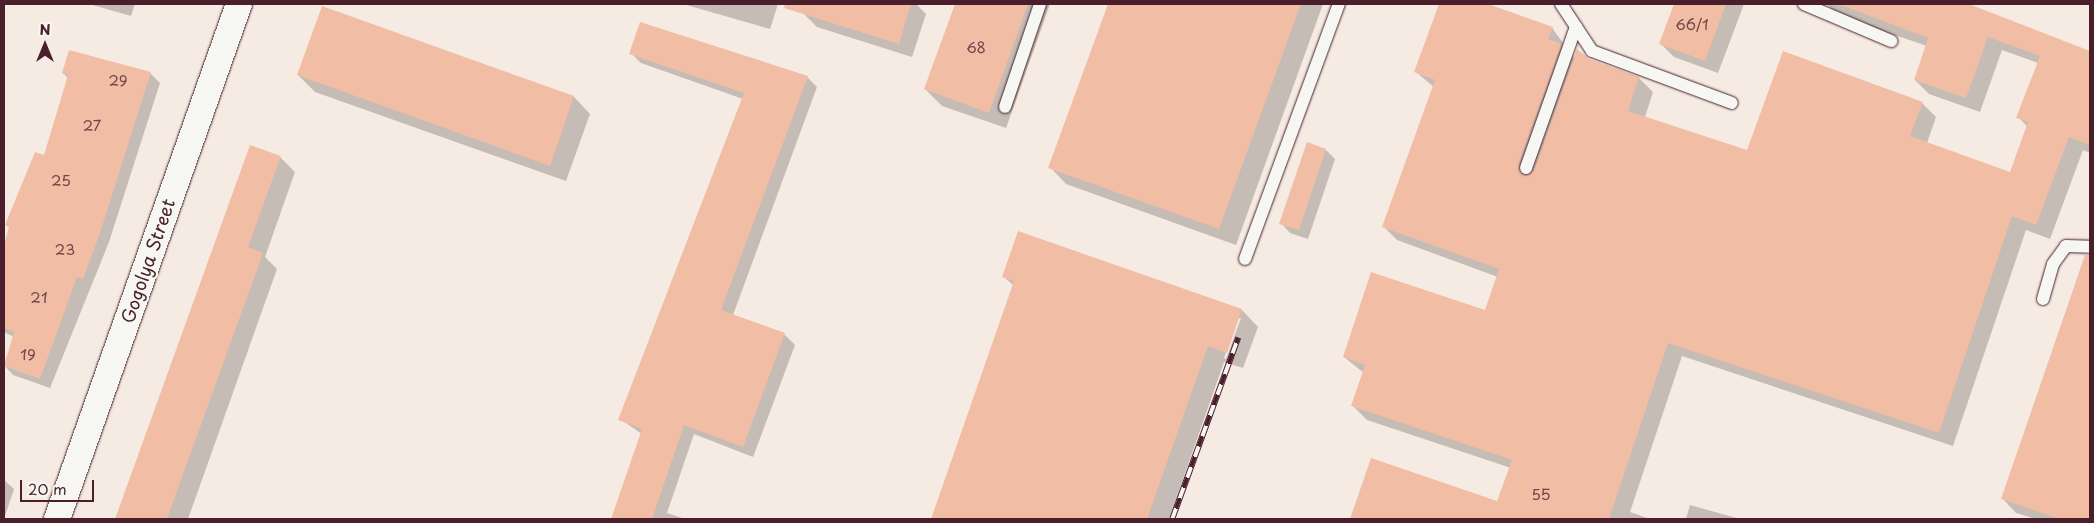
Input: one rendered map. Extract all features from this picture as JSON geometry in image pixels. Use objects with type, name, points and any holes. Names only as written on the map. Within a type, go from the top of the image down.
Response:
[{"type":"street","name":"Gogolya Street","points":[[56,519],[239,4]]},
{"type":"lane","points":[[1004,107],[1040,4]]},
{"type":"lane","points":[[1245,258],[1339,4]]},
{"type":"lane","points":[[1561,4],[1592,51],[1732,103]]},
{"type":"lane","points":[[1804,4],[1891,41]]},
{"type":"lane","points":[[1526,168],[1576,28]]},
{"type":"lane","points":[[2042,299],[2053,264],[2066,246],[2090,247]]},
{"type":"building","points":[[785,4],[911,4],[899,44],[784,8]]},
{"type":"building","points":[[955,4],[1028,4],[989,113],[924,89]]},
{"type":"building","points":[[1108,4],[1301,4],[1219,229],[1048,168]]},
{"type":"building","points":[[1439,4],[1488,4],[1553,27],[1548,39],[1562,44],[1518,165],[1524,176],[1534,171],[1577,49],[1589,59],[1639,77],[1628,111],[1747,150],[1783,51],[1923,102],[1910,136],[2010,172],[2028,122],[2016,118],[2040,56],[1988,37],[1966,98],[1914,80],[1928,38],[1838,4],[1969,4],[2090,51],[2090,145],[2069,137],[2036,225],[2012,216],[1939,433],[1668,343],[1609,519],[1350,519],[1371,458],[1497,501],[1512,460],[1351,406],[1365,365],[1343,357],[1371,272],[1485,310],[1499,269],[1382,227],[1435,80],[1414,72]]},
{"type":"building","points":[[1674,4],[1726,4],[1705,61],[1659,44]]},
{"type":"building","points":[[322,6],[574,96],[550,166],[297,75]]},
{"type":"building","points":[[640,22],[808,76],[721,310],[785,333],[743,447],[684,425],[652,519],[611,519],[642,429],[618,420],[744,93],[629,54]]},
{"type":"building","points":[[69,50],[151,72],[100,233],[83,279],[77,277],[40,379],[4,366],[14,332],[4,328],[4,245],[9,227],[5,225],[35,152],[44,155],[68,75],[62,73]]},
{"type":"building","points":[[1307,142],[1326,149],[1299,230],[1279,224]]},
{"type":"building","points":[[250,145],[281,156],[248,247],[263,253],[167,519],[115,519]]},
{"type":"building","points":[[1018,231],[1242,309],[1227,353],[1208,346],[1147,519],[931,519],[1014,281],[1002,277]]},
{"type":"building","points":[[2085,255],[2090,255],[2090,519],[2060,519],[2001,499]]},
{"type":"railway","points":[[1172,519],[1238,338]]}]
